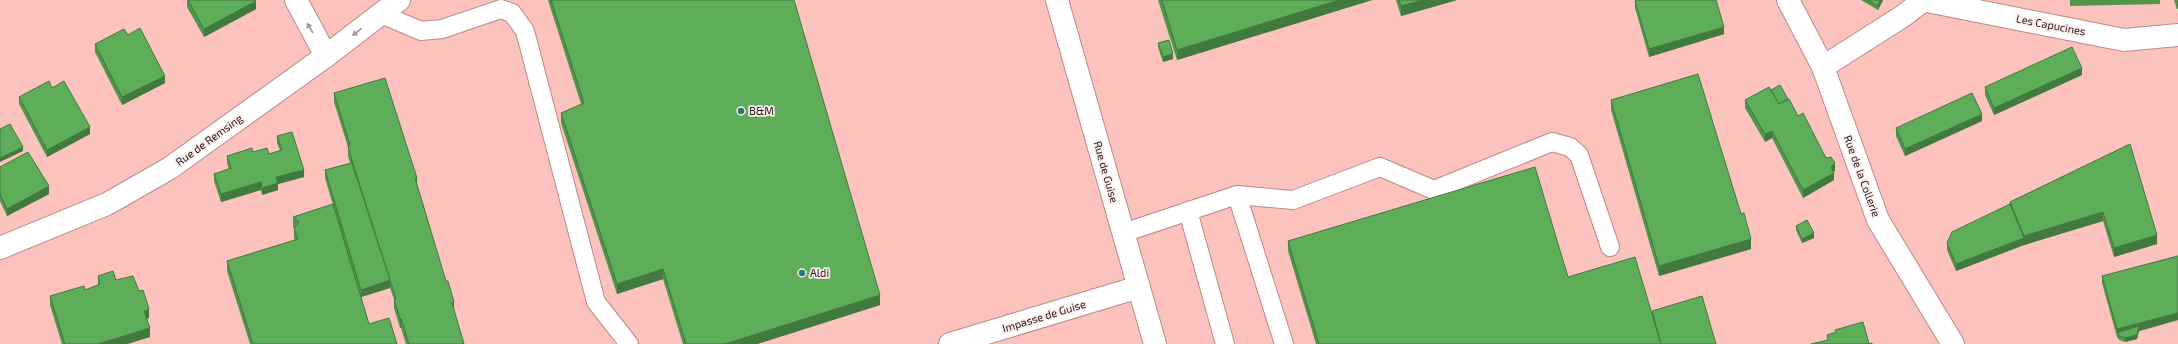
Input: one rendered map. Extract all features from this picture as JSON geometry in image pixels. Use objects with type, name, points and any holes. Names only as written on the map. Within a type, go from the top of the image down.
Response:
[{"type":"street","points":[[296,0],[326,56]]},
{"type":"street","name":"Rue de Remsing","points":[[0,248],[107,204],[170,168],[326,56],[399,0]]},
{"type":"street","name":"Rue de Guise","points":[[1057,0],[1155,344]]},
{"type":"street","name":"Rue de la Collerie","points":[[1788,0],[1823,67],[1878,220],[1953,344]]},
{"type":"street","name":"Les Capucines","points":[[1823,67],[1923,0],[2124,40],[2178,35]]},
{"type":"street","name":"Impasse de Guise","points":[[950,344],[1138,287]]},
{"type":"lane","points":[[381,14],[421,31],[442,29],[501,8],[512,13],[525,31],[596,302],[629,344]]},
{"type":"lane","points":[[1123,233],[1237,195],[1293,200],[1380,167],[1434,190],[1552,142],[1570,147],[1578,155],[1610,247]]},
{"type":"lane","points":[[1237,195],[1284,344]]},
{"type":"lane","points":[[1188,211],[1225,344]]},
{"type":"building","points":[[188,0],[255,0],[256,1],[204,29]]},
{"type":"building","points":[[551,0],[794,0],[880,295],[725,344],[686,344],[663,269],[617,284],[561,113],[584,103]]},
{"type":"building","points":[[1162,0],[1339,0],[1177,50]]},
{"type":"building","points":[[1399,0],[1423,0],[1401,6]]},
{"type":"building","points":[[1716,0],[1724,27],[1649,49],[1635,1]]},
{"type":"building","points":[[1868,0],[1880,0],[1878,6]]},
{"type":"building","points":[[140,28],[165,76],[122,97],[95,44],[124,29],[128,35]]},
{"type":"building","points":[[1169,40],[1173,54],[1163,57],[1158,43]]},
{"type":"building","points":[[2072,47],[2082,68],[1994,108],[1985,87]]},
{"type":"building","points":[[1698,74],[1741,214],[1744,213],[1751,239],[1659,266],[1611,100]]},
{"type":"building","points":[[385,78],[417,178],[415,178],[446,281],[448,281],[454,302],[452,303],[464,344],[409,344],[352,161],[348,146],[350,145],[334,93]]},
{"type":"building","points":[[49,81],[52,88],[64,81],[90,127],[47,150],[19,97]]},
{"type":"building","points":[[1780,85],[1788,99],[1779,104],[1771,90]]},
{"type":"building","points":[[1769,87],[1779,104],[1789,99],[1798,116],[1803,113],[1826,158],[1831,157],[1835,163],[1831,167],[1834,173],[1803,190],[1772,131],[1765,134],[1745,100]]},
{"type":"building","points":[[1972,93],[1982,114],[1905,149],[1896,128]]},
{"type":"building","points":[[10,124],[23,147],[0,158],[0,129]]},
{"type":"building","points":[[292,132],[304,170],[276,177],[278,183],[262,188],[261,182],[221,194],[214,174],[231,168],[227,156],[252,148],[253,152],[267,148],[269,154],[282,150],[277,136]]},
{"type":"building","points":[[2130,144],[2157,235],[2114,248],[2103,212],[2024,236],[2010,202]]},
{"type":"building","points":[[28,152],[49,186],[7,209],[0,194],[0,167]]},
{"type":"building","points":[[352,163],[390,280],[361,290],[325,170]]},
{"type":"building","points":[[1535,167],[1568,277],[1635,257],[1661,344],[1319,344],[1288,241]]},
{"type":"building","points":[[333,204],[369,324],[389,318],[397,344],[253,344],[227,261],[298,239],[294,228],[299,222],[293,217]]},
{"type":"building","points":[[2010,204],[2024,238],[1956,264],[1947,243],[1952,232]]},
{"type":"building","points":[[1807,220],[1814,233],[1802,239],[1796,226]]},
{"type":"building","points":[[2178,256],[2178,313],[2117,329],[2102,276]]},
{"type":"building","points":[[113,271],[116,280],[133,276],[139,291],[143,290],[149,309],[144,311],[150,328],[98,344],[65,344],[50,296],[84,286],[85,290],[100,284],[98,276]]},
{"type":"building","points":[[1702,296],[1716,344],[1661,344],[1652,311]]},
{"type":"building","points":[[1863,322],[1869,344],[1811,344],[1828,340],[1827,335],[1836,332],[1835,330]]},
{"type":"building","points":[[2139,326],[2137,335],[2125,338],[2119,336],[2117,333]]},
{"type":"place","name":"B&M","points":[[741,111]]},
{"type":"place","name":"Aldi","points":[[802,273]]}]
